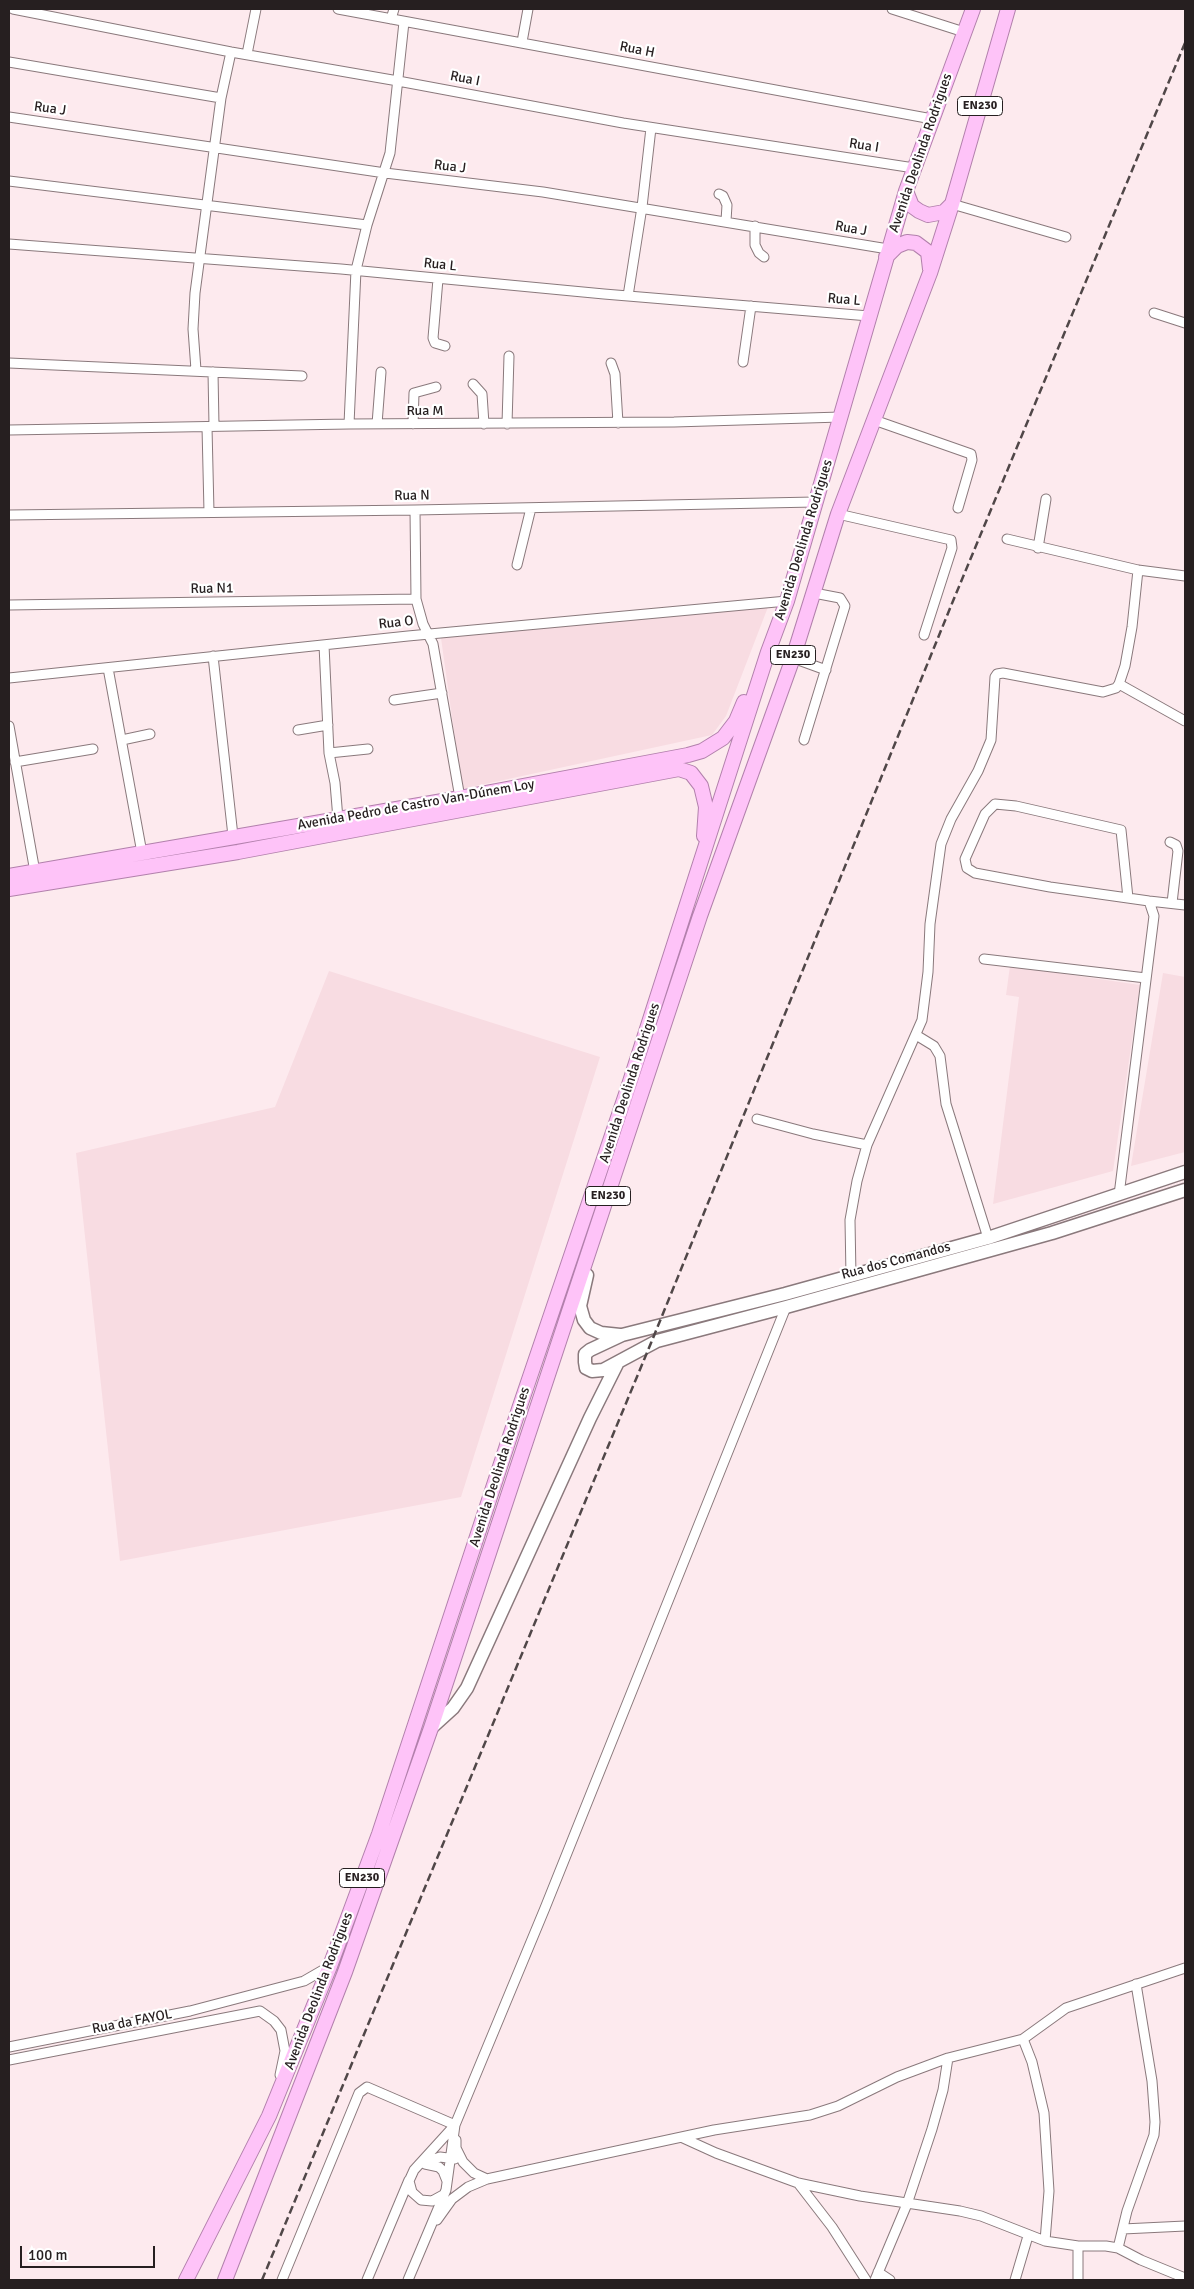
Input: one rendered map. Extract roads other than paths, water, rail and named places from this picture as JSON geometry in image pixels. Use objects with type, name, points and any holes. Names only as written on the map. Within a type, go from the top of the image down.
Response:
[{"type":"highway","name":"Avenida Deolinda Rodrigues","points":[[186,2280],[269,2116],[330,1966],[379,1834],[519,1409],[627,1091],[768,652],[787,601],[886,254],[906,191],[973,9]]},
{"type":"highway","name":"Avenida Deolinda Rodrigues","points":[[225,2280],[345,1972],[431,1728],[595,1238],[700,916],[793,658],[838,514],[930,272],[952,204],[1008,9]]},
{"type":"highway","points":[[906,191],[912,206],[928,215],[944,212],[952,204]]},
{"type":"highway","points":[[886,254],[907,242],[916,243],[928,252],[930,272]]},
{"type":"highway","name":"Avenida Pedro de Castro Van-Dúnem Loy","points":[[9,876],[460,798],[702,751],[723,738],[736,721],[768,652]]},
{"type":"highway","name":"Avenida Pedro de Castro Van-Dúnem Loy","points":[[9,889],[257,848],[679,769],[691,773],[697,778],[704,795],[706,807],[702,859]]},
{"type":"main road","name":"Rua dos Comandos","points":[[1185,1172],[988,1238],[851,1276],[622,1335],[585,1354],[586,1368],[592,1371],[603,1370],[617,1364],[651,1343],[1052,1233],[1185,1190]]},
{"type":"main road","points":[[595,1238],[580,1306],[582,1316],[586,1324],[595,1330],[608,1334],[622,1335]]},
{"type":"main road","points":[[431,1728],[453,1708],[467,1688],[590,1418],[617,1364]]},
{"type":"street","name":"Rua I","points":[[13,9],[231,52],[651,128],[914,168]]},
{"type":"street","points":[[247,54],[256,9]]},
{"type":"street","name":"Rua H","points":[[338,9],[932,119]]},
{"type":"street","points":[[390,19],[394,9]]},
{"type":"street","points":[[522,42],[528,9]]},
{"type":"street","points":[[892,9],[964,32]]},
{"type":"street","points":[[348,424],[356,270],[367,224],[385,173],[395,122],[404,22]]},
{"type":"street","points":[[196,370],[193,329],[200,259],[221,98],[231,52]]},
{"type":"street","points":[[9,62],[221,98]]},
{"type":"street","name":"Rua J","points":[[9,117],[385,173],[543,192],[755,226],[886,254]]},
{"type":"street","points":[[628,296],[642,208],[651,128]]},
{"type":"street","points":[[9,181],[367,224]]},
{"type":"street","points":[[719,194],[723,196],[727,205],[726,221]]},
{"type":"street","points":[[952,204],[1066,237]]},
{"type":"street","points":[[755,226],[755,245],[759,253],[764,257]]},
{"type":"street","name":"Rua L","points":[[9,244],[356,270],[438,279],[869,316]]},
{"type":"street","points":[[438,279],[433,338],[435,343],[445,346]]},
{"type":"street","points":[[743,362],[750,306]]},
{"type":"street","points":[[1154,313],[1185,323]]},
{"type":"street","points":[[507,424],[509,356]]},
{"type":"street","points":[[9,362],[302,376]]},
{"type":"street","points":[[611,363],[615,374],[618,423]]},
{"type":"street","points":[[209,512],[213,372]]},
{"type":"street","points":[[376,424],[381,372]]},
{"type":"street","points":[[473,384],[482,394],[484,424]]},
{"type":"street","points":[[413,424],[414,392],[436,387]]},
{"type":"street","name":"Rua M","points":[[9,430],[348,424],[618,423],[841,417]]},
{"type":"street","points":[[874,420],[971,454],[972,460],[958,508]]},
{"type":"street","points":[[1038,548],[1046,499]]},
{"type":"street","name":"Rua N","points":[[9,515],[415,510],[815,502]]},
{"type":"street","points":[[517,565],[530,508]]},
{"type":"street","points":[[415,510],[416,599],[423,624],[433,644],[460,798]]},
{"type":"street","points":[[838,514],[951,540],[952,548],[924,635]]},
{"type":"street","points":[[1007,539],[1038,548],[1138,570],[1185,576]]},
{"type":"street","points":[[851,1276],[849,1244],[852,1202],[868,1145],[922,1020],[930,924],[941,844],[951,819],[978,771],[992,740],[995,677],[997,674],[1003,674],[1103,692],[1109,691],[1119,684],[1132,627],[1138,570]]},
{"type":"street","points":[[804,740],[845,606],[840,598],[814,592]]},
{"type":"street","name":"Rua N1","points":[[9,605],[416,599]]},
{"type":"street","name":"Rua O","points":[[9,678],[429,634],[787,601]]},
{"type":"street","points":[[324,645],[329,754],[335,783],[338,818]]},
{"type":"street","points":[[213,656],[233,836]]},
{"type":"street","points":[[793,658],[826,670]]},
{"type":"street","points":[[108,668],[142,853]]},
{"type":"street","points":[[1119,684],[1185,721]]},
{"type":"street","points":[[394,700],[442,693]]},
{"type":"street","points":[[298,730],[328,725]]},
{"type":"street","points":[[9,726],[35,872]]},
{"type":"street","points":[[122,740],[150,734]]},
{"type":"street","points":[[15,762],[93,749]]},
{"type":"street","points":[[329,754],[368,750]]},
{"type":"street","points":[[1128,898],[1121,830],[1016,806],[995,804],[985,814],[965,860],[966,868],[975,873],[1050,888],[1149,901],[1185,905]]},
{"type":"street","points":[[1154,916],[1168,903],[1178,851],[1176,845],[1170,842]]},
{"type":"street","points":[[1119,1195],[1154,916],[1149,901]]},
{"type":"street","points":[[984,959],[1146,978]]},
{"type":"street","points":[[916,1034],[934,1046],[940,1056],[946,1104],[988,1238]]},
{"type":"street","points":[[757,1120],[812,1134],[868,1145]]},
{"type":"street","points":[[408,2280],[446,2187],[455,2124],[545,1908],[786,1307]]},
{"type":"street","name":"Rua da FAYOL","points":[[9,2047],[190,2011],[304,1981],[330,1966]]},
{"type":"street","points":[[426,2236],[452,2200],[468,2186],[487,2178],[742,2125],[810,2115],[838,2106],[897,2077],[948,2058],[1023,2039],[1061,2010],[1185,1968]]},
{"type":"street","points":[[1118,2248],[1127,2211],[1154,2135],[1155,2122],[1152,2081],[1136,1984]]},
{"type":"street","name":"Rua da FAYOL","points":[[9,2060],[260,2011],[274,2020],[280,2030],[285,2051],[269,2116]]},
{"type":"street","points":[[1023,2039],[1032,2062],[1044,2113],[1049,2191],[1045,2241]]},
{"type":"street","points":[[890,2280],[877,2276],[907,2204],[932,2129],[943,2090],[948,2058]]},
{"type":"street","points":[[282,2280],[359,2093],[367,2087],[455,2124]]},
{"type":"street","points":[[455,2124],[456,2148],[463,2162],[474,2173],[487,2178]]},
{"type":"street","points":[[367,2280],[411,2175],[455,2124]]},
{"type":"street","points":[[683,2138],[716,2153],[798,2183],[907,2204],[974,2214],[1045,2241],[1078,2246],[1118,2248],[1185,2278]]},
{"type":"street","points":[[420,2166],[440,2157],[450,2157],[463,2162]]},
{"type":"street","points":[[411,2175],[409,2181],[412,2192],[421,2200],[432,2201],[442,2195],[446,2187],[446,2177],[438,2167],[432,2164],[420,2166]]},
{"type":"street","points":[[798,2183],[832,2227],[866,2280]]},
{"type":"street","points":[[1123,2229],[1185,2226]]},
{"type":"street","points":[[1015,2280],[1028,2236]]},
{"type":"street","points":[[1078,2246],[1078,2280]]},
{"type":"railway","points":[[262,2280],[651,1343],[953,601],[1185,43]]}]
